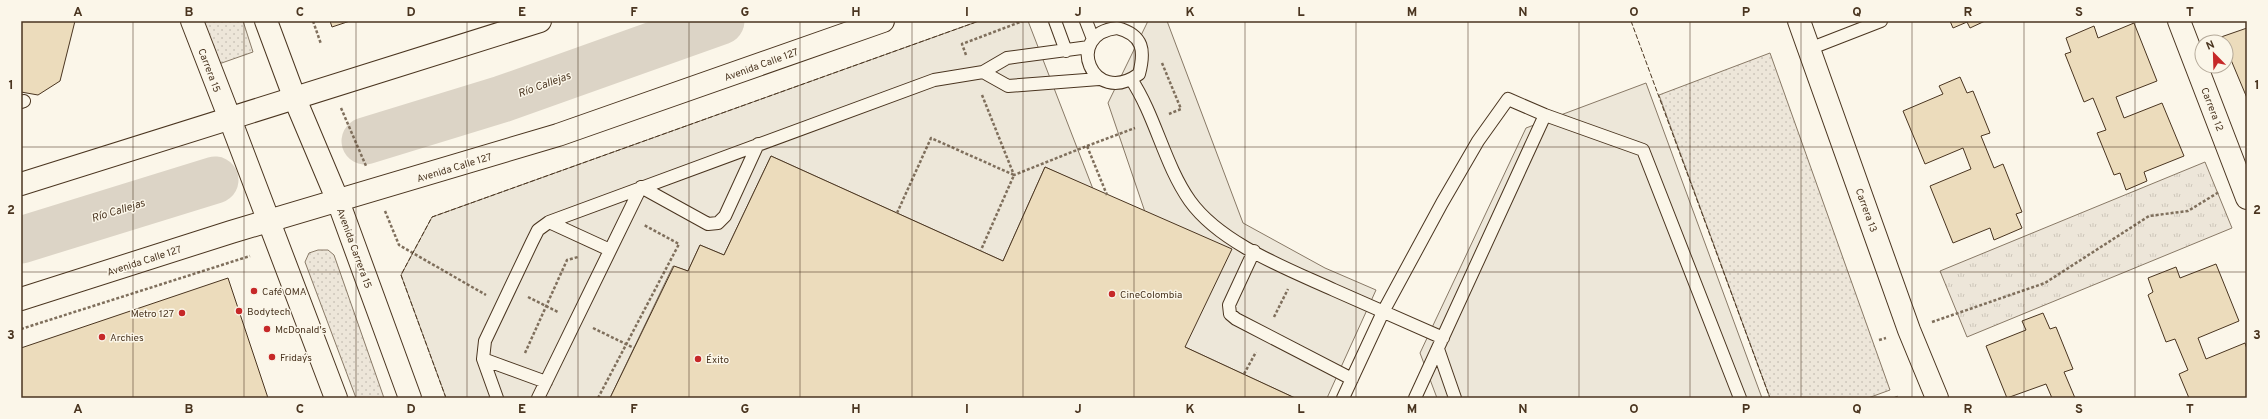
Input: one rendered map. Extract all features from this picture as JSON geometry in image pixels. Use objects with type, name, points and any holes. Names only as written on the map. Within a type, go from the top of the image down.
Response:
[{"type":"main road","name":"Carrera 15","points":[[192,21],[230,119]]},
{"type":"main road","points":[[266,21],[295,99]]},
{"type":"main road","points":[[21,184],[332,88],[540,21]]},
{"type":"main road","name":"Avenida Calle 127","points":[[21,299],[269,221],[558,135],[883,21]]},
{"type":"main road","name":"Carrera 13","points":[[1799,21],[1933,397]]},
{"type":"main road","name":"Carrera 12","points":[[2179,21],[2244,185]]},
{"type":"main road","name":"Avenida Carrera 15","points":[[295,99],[338,201],[410,398]]},
{"type":"main road","points":[[230,119],[336,398]]},
{"type":"lane","points":[[1055,21],[1066,51]]},
{"type":"lane","points":[[1086,21],[1091,43],[1088,65],[1099,79]]},
{"type":"lane","points":[[1809,49],[1881,21]]},
{"type":"lane","points":[[497,398],[483,359],[485,342],[538,230],[549,222],[910,88],[934,80],[978,72],[1007,58],[1066,51],[1091,43],[1100,33],[1108,29],[1124,26],[1140,43],[1143,52],[1139,74],[1115,84],[1099,79],[1008,86],[978,72]]},
{"type":"lane","points":[[1130,79],[1143,100],[1172,170],[1192,204],[1209,222],[1254,251],[1383,312],[1440,344],[1456,398]]},
{"type":"lane","points":[[1343,398],[1383,312],[1478,141],[1508,99],[1546,115],[1643,150],[1740,398]]},
{"type":"lane","points":[[1415,398],[1546,115]]},
{"type":"lane","points":[[640,187],[708,224],[718,223],[725,216],[758,144]]},
{"type":"lane","points":[[538,398],[640,187]]},
{"type":"lane","points":[[549,222],[610,250]]},
{"type":"lane","points":[[1254,251],[1230,305],[1230,314],[1236,319],[1352,378]]},
{"type":"lane","points":[[483,359],[546,382]]},
{"type":"path","points":[[313,21],[321,44]]},
{"type":"path","points":[[981,250],[1014,175],[978,72],[962,44],[1023,21]]},
{"type":"path","points":[[897,213],[931,138],[1014,175],[1181,109],[1160,58]]},
{"type":"path","points":[[332,88],[399,245],[491,297]]},
{"type":"path","points":[[1087,146],[1107,195]]},
{"type":"path","points":[[1879,340],[2045,282],[2149,216],[2188,211],[2244,185]]},
{"type":"path","points":[[21,329],[250,256]]},
{"type":"path","points":[[598,398],[626,345]]},
{"type":"green space","points":[[201,21],[243,21],[253,52],[216,65]]},
{"type":"green space","points":[[1770,53],[1890,390],[1868,398],[1770,398],[1659,95]]},
{"type":"green space","points":[[2205,162],[2232,228],[1967,337],[1940,271]]},
{"type":"green space","points":[[318,250],[328,250],[334,255],[384,398],[356,398],[305,262],[309,253]]},
{"type":"shaded area","points":[[979,21],[1028,21],[1093,189],[1045,167],[1003,261],[771,156],[724,255],[700,245],[688,271],[673,266],[610,398],[446,398],[401,275],[432,217]]},
{"type":"shaded area","points":[[1148,21],[1167,21],[1243,223],[1325,268],[1376,290],[1327,398],[1295,398],[1185,347],[1145,212],[1108,103]]},
{"type":"shaded area","points":[[1646,83],[1762,398],[1437,398],[1420,353],[1526,128]]},
{"type":"building","points":[[21,21],[75,21],[60,81],[38,95],[21,92]]},
{"type":"building","points":[[330,21],[350,21],[332,27]]},
{"type":"building","points":[[1950,21],[1985,21],[1970,28],[1967,22],[1953,28]]},
{"type":"building","points":[[2134,23],[2157,81],[2116,97],[2124,118],[2162,103],[2184,156],[2144,172],[2147,181],[2126,190],[2120,173],[2114,175],[2097,133],[2106,130],[2093,98],[2084,102],[2065,54],[2071,52],[2066,38],[2094,26],[2098,38]]},
{"type":"building","points":[[2247,28],[2247,98],[2234,67],[2234,34],[2230,34]]},
{"type":"building","points":[[1960,77],[1967,93],[1973,91],[1990,133],[1981,136],[1994,168],[2003,164],[2022,212],[2016,214],[2022,228],[1994,240],[1990,228],[1953,243],[1930,186],[1971,169],[1963,148],[1925,164],[1903,111],[1943,94],[1939,86]]},
{"type":"building","points":[[771,156],[1003,261],[1045,167],[1232,249],[1185,347],[1295,398],[610,398],[674,266],[688,271],[700,245],[724,255]]},
{"type":"building","points":[[2216,264],[2239,321],[2198,338],[2206,359],[2245,343],[2247,349],[2247,398],[2189,398],[2179,374],[2188,370],[2175,339],[2166,342],[2148,295],[2153,292],[2148,278],[2176,267],[2180,278]]},
{"type":"building","name":"Metro 127","points":[[228,278],[268,398],[21,398],[21,348]]},
{"type":"building","points":[[2043,313],[2050,329],[2056,327],[2073,369],[2064,372],[2075,398],[2052,398],[2046,384],[2007,398],[1986,346],[2026,330],[2022,321]]},
{"type":"waterway","name":"Río Callejas","points":[[365,141],[502,99],[721,21]]},
{"type":"waterway","name":"Río Callejas","points":[[21,240],[215,180]]},
{"type":"fence","points":[[446,398],[401,275],[432,217],[979,21]]},
{"type":"fence","points":[[1631,21],[1770,398]]},
{"type":"place","name":"Café OMA","points":[[254,291]]},
{"type":"place","name":"CineColombia","points":[[1112,294]]},
{"type":"place","name":"Bodytech","points":[[239,311]]},
{"type":"place","name":"Metro 127","points":[[182,313]]},
{"type":"place","name":"McDonald's","points":[[267,329]]},
{"type":"place","name":"Archies","points":[[102,337]]},
{"type":"place","name":"Friday´s","points":[[272,357]]},
{"type":"place","name":"Éxito","points":[[698,359]]}]
